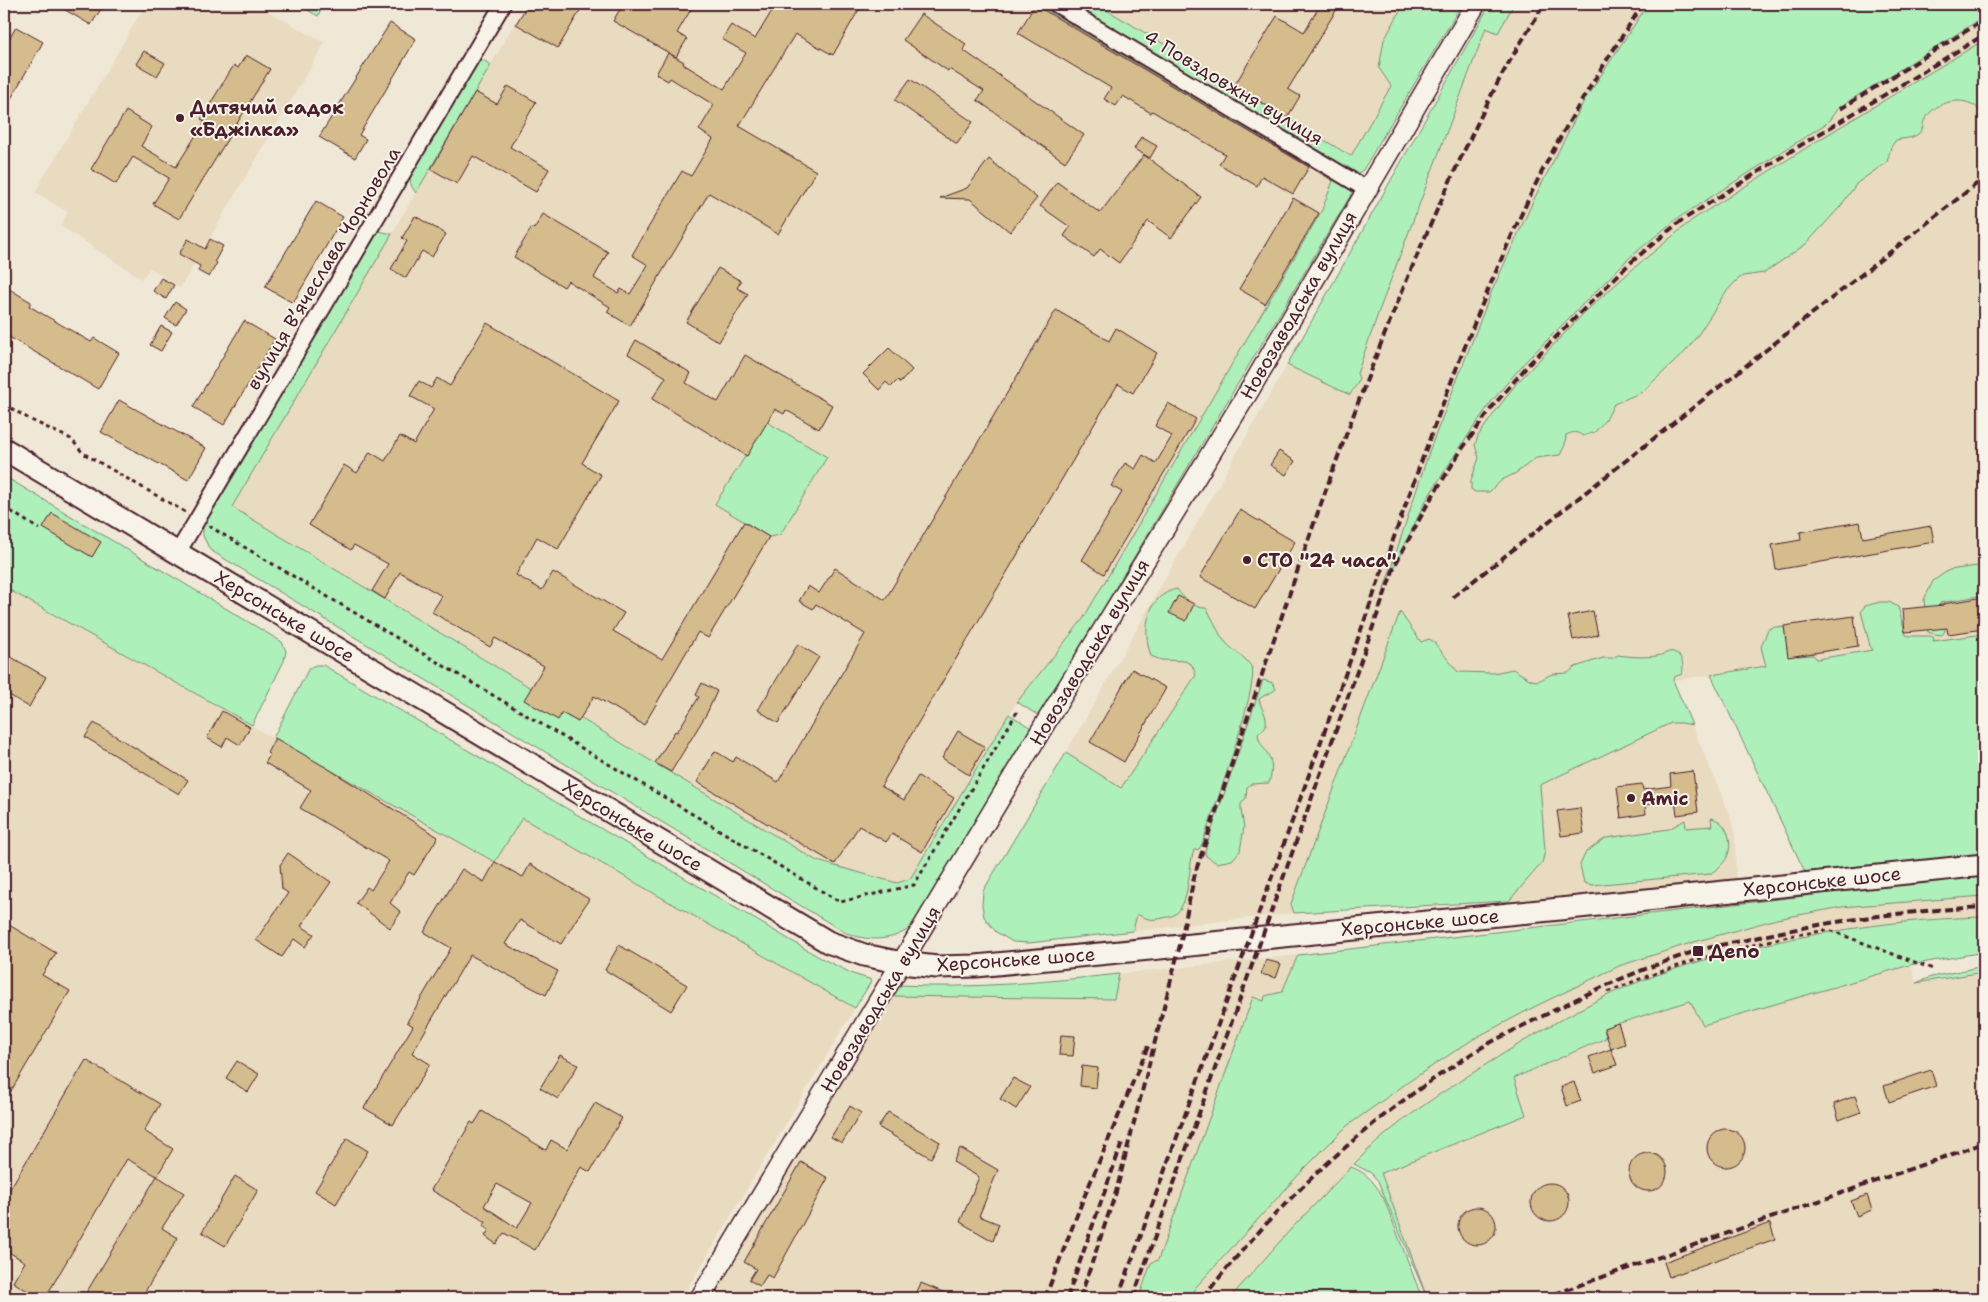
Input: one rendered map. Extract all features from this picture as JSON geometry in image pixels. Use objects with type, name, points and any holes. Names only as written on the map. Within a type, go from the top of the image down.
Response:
[{"type":"main road","name":"Херсонське шосе","points":[[4,449],[828,942],[864,955],[902,963],[937,967],[976,966],[1984,865]]},
{"type":"street","name":"вулиця Вʼячеслава Чорновола","points":[[178,552],[503,4]]},
{"type":"street","name":"4 Повздовжня вулиця","points":[[1056,4],[1366,188]]},
{"type":"street","name":"Новозаводська вулиця","points":[[700,1298],[1038,736],[1249,391],[1366,188],[1476,4]]},
{"type":"path","points":[[4,404],[31,420],[71,439],[83,453],[840,902],[914,885],[1017,712]]},
{"type":"path","points":[[4,507],[39,529]]},
{"type":"path","points":[[1608,992],[1699,958],[1788,936],[1829,930],[1933,969]]},
{"type":"shaded area","name":"Дитячий садок «Бджілка»","points":[[146,4],[255,4],[325,43],[180,288],[150,268],[142,279],[60,226],[68,212],[35,192]]},
{"type":"shaded area","points":[[526,4],[1036,4],[1333,181],[1322,210],[1083,619],[1017,702],[910,879],[897,883],[817,861],[581,718],[578,722],[531,688],[232,507]]},
{"type":"shaded area","points":[[1097,4],[1404,4],[1384,40],[1391,86],[1352,156]]},
{"type":"shaded area","points":[[1514,4],[1670,4],[1534,286],[1984,4],[1984,634],[1469,711],[1401,613],[1291,904],[1294,913],[1133,931],[1199,671],[1121,789],[1066,753],[1287,365],[1350,395],[1375,323],[1487,27],[1498,33]]},
{"type":"shaded area","points":[[4,587],[495,862],[522,818],[855,1008],[682,1298],[4,1298]]},
{"type":"shaded area","points":[[1671,723],[1692,725],[1730,815],[1735,834],[1736,879],[1509,901],[1542,863],[1545,851],[1540,785]]},
{"type":"shaded area","points":[[1984,896],[1984,917],[1938,918],[1841,929],[1789,939],[1700,960],[1643,980],[1609,995],[1537,1033],[1450,1086],[1375,1142],[1291,1229],[1230,1298],[1188,1298],[1304,1169],[1347,1126],[1414,1078],[1475,1038],[1536,1006],[1619,966],[1694,942],[1777,919],[1842,907]]},
{"type":"shaded area","points":[[1298,955],[1277,1004],[1253,998],[1145,1298],[711,1298],[892,996],[1114,999],[1119,974]]},
{"type":"shaded area","points":[[1911,965],[1916,983],[1984,972],[1984,1298],[1427,1298],[1380,1173],[1525,1115],[1514,1079],[1605,1039],[1604,1028],[1690,1001],[1703,1025]]},
{"type":"green space","points":[[297,4],[324,4],[318,16]]},
{"type":"green space","points":[[1036,4],[1045,4],[1351,188],[1352,193],[1039,716],[1017,702],[1083,619],[1322,210],[1333,181]]},
{"type":"green space","points":[[1065,4],[1097,4],[1351,156],[1391,86],[1379,68],[1384,40],[1404,4],[1462,4],[1363,170],[1357,174],[1349,174]]},
{"type":"green space","points":[[1490,4],[1514,4],[1498,33],[1486,28],[1379,311],[1357,374],[1359,378],[1357,385],[1350,395],[1287,365]]},
{"type":"green space","points":[[1648,4],[1984,4],[1984,17],[1838,108],[1827,123],[1675,220],[1628,259],[1526,361],[1491,402],[1425,502],[1384,589],[1430,449],[1491,293],[1535,197],[1584,101]]},
{"type":"green space","points":[[1984,40],[1984,123],[1977,108],[1969,103],[1954,101],[1940,105],[1928,115],[1920,132],[1913,137],[1896,140],[1891,147],[1887,162],[1857,183],[1840,207],[1806,244],[1764,273],[1743,276],[1737,280],[1725,293],[1685,352],[1642,392],[1614,404],[1607,418],[1595,432],[1583,436],[1574,432],[1566,435],[1565,445],[1560,455],[1536,458],[1516,473],[1502,480],[1489,492],[1475,492],[1471,489],[1471,480],[1479,458],[1475,445],[1478,436],[1498,408],[1515,385],[1585,312],[1634,268],[1692,220],[1817,141]]},
{"type":"green space","points":[[480,60],[491,65],[416,193],[410,182],[411,171],[476,62]]},
{"type":"green space","points":[[379,231],[392,234],[232,507],[531,688],[562,713],[578,722],[580,718],[817,861],[897,883],[910,879],[1009,714],[1031,728],[922,913],[911,928],[894,936],[878,939],[862,938],[846,933],[210,550],[203,536],[203,526],[374,234]]},
{"type":"green space","points":[[767,422],[827,457],[780,535],[769,537],[715,504]]},
{"type":"green space","points":[[4,476],[282,642],[286,651],[284,661],[252,725],[4,587]]},
{"type":"green space","points":[[1984,565],[1984,595],[1940,603],[1945,631],[1942,635],[1928,632],[1924,600],[1933,581],[1949,570]]},
{"type":"green space","points":[[1177,589],[1190,602],[1198,607],[1206,608],[1224,640],[1252,668],[1252,680],[1242,725],[1202,844],[1199,849],[1194,850],[1183,903],[1179,910],[1170,917],[1152,919],[1137,914],[1133,931],[1029,943],[1013,942],[996,932],[984,917],[982,905],[983,891],[1066,753],[1121,788],[1196,675],[1192,665],[1185,661],[1161,660],[1151,656],[1148,646],[1147,625],[1153,606],[1159,598]]},
{"type":"green space","points":[[1889,602],[1898,607],[1906,635],[1909,636],[1931,636],[1934,638],[1933,641],[1984,634],[1984,854],[1805,872],[1711,675],[1766,666],[1761,647],[1768,629],[1776,627],[1781,627],[1788,632],[1795,654],[1798,656],[1813,655],[1817,659],[1873,650],[1870,646],[1861,611],[1865,606]]},
{"type":"green space","points":[[1400,612],[1421,642],[1429,639],[1433,641],[1458,672],[1493,673],[1513,669],[1531,680],[1538,681],[1552,674],[1568,673],[1575,667],[1603,658],[1613,658],[1618,655],[1651,657],[1674,652],[1680,657],[1683,669],[1682,674],[1674,677],[1673,680],[1692,725],[1671,723],[1540,785],[1545,851],[1542,863],[1509,901],[1294,913],[1291,904]]},
{"type":"green space","points":[[323,665],[819,957],[853,974],[872,980],[855,1008],[522,818],[495,862],[273,738],[309,668]]},
{"type":"green space","points":[[1263,680],[1273,683],[1276,689],[1259,699],[1266,721],[1265,727],[1258,734],[1271,762],[1270,780],[1269,783],[1251,784],[1247,787],[1246,798],[1241,804],[1244,827],[1240,851],[1232,860],[1217,863],[1206,856],[1205,851]]},
{"type":"green space","points":[[1711,818],[1717,820],[1725,828],[1730,845],[1725,860],[1720,867],[1710,874],[1592,885],[1584,883],[1580,865],[1586,852],[1606,838],[1669,829],[1685,820],[1686,828],[1712,826]]},
{"type":"green space","points":[[1984,875],[1984,896],[1842,907],[1777,919],[1694,942],[1619,966],[1536,1006],[1475,1038],[1414,1078],[1347,1126],[1304,1169],[1188,1298],[1139,1298],[1151,1263],[1158,1260],[1253,997],[1264,1001],[1265,996],[1282,992],[1298,955]]},
{"type":"green space","points":[[1984,917],[1984,952],[1910,965],[1703,1025],[1690,1001],[1604,1028],[1606,1038],[1514,1078],[1526,1115],[1381,1173],[1427,1298],[1378,1181],[1371,1173],[1354,1164],[1385,1135],[1472,1073],[1563,1019],[1608,995],[1640,981],[1741,950],[1801,937],[1892,923]]},
{"type":"green space","points":[[1984,966],[1984,972],[1916,983],[1931,977]]},
{"type":"green space","points":[[1119,974],[1114,999],[892,996],[899,985],[982,985]]},
{"type":"green space","points":[[1351,1167],[1362,1172],[1370,1179],[1384,1199],[1422,1298],[1230,1298],[1291,1229]]},
{"type":"building","points":[[55,4],[104,4],[91,25]]},
{"type":"building","points":[[528,4],[584,4],[558,48],[516,24]]},
{"type":"building","points":[[623,4],[694,4],[677,33],[687,39],[676,57],[613,21]]},
{"type":"building","points":[[776,4],[862,4],[833,55],[795,34],[739,126],[816,171],[778,234],[709,193],[630,326],[607,312],[610,307],[568,281],[564,287],[514,257],[532,227],[534,229],[543,214],[608,252],[594,278],[618,293],[621,289],[630,294],[648,265],[632,255],[682,171],[691,176],[713,139],[699,130],[714,105],[670,78],[668,81],[656,74],[668,53],[724,89],[746,53],[722,39],[731,25],[755,39]]},
{"type":"building","points":[[1321,4],[1340,4],[1288,89],[1300,96],[1287,118],[1234,86],[1277,16],[1304,32]]},
{"type":"building","points":[[1035,5],[1309,167],[1293,194],[1262,176],[1257,186],[1219,164],[1225,154],[1123,96],[1116,106],[1104,99],[1111,88],[1018,33]]},
{"type":"building","points":[[921,14],[966,44],[963,50],[1084,135],[1065,162],[977,100],[984,91],[949,69],[948,71],[903,40]]},
{"type":"building","points":[[390,23],[416,39],[359,135],[366,139],[355,158],[319,137]]},
{"type":"building","points":[[16,27],[43,42],[4,111],[4,48]]},
{"type":"building","points":[[144,51],[165,63],[157,76],[136,64]]},
{"type":"building","points":[[246,55],[270,69],[179,219],[153,204],[169,178],[133,157],[116,184],[91,169],[126,111],[152,127],[141,146],[176,167],[205,121],[201,119],[234,65],[238,68]]},
{"type":"building","points":[[910,79],[973,122],[957,144],[895,100]]},
{"type":"building","points":[[508,86],[536,102],[510,147],[549,169],[536,192],[473,156],[457,184],[431,169],[475,92],[497,104]]},
{"type":"building","points":[[1141,137],[1157,146],[1150,158],[1134,149]]},
{"type":"building","points":[[1144,155],[1201,197],[1171,238],[1148,221],[1119,263],[1100,249],[1094,257],[1064,236],[1070,227],[1040,206],[1057,182],[1100,213]]},
{"type":"building","points":[[989,159],[1037,198],[1010,232],[970,199],[940,198],[967,188]]},
{"type":"building","points":[[1293,198],[1319,213],[1265,304],[1239,289]]},
{"type":"building","points":[[316,201],[343,217],[293,303],[265,287]]},
{"type":"building","points":[[415,216],[446,234],[432,257],[422,251],[406,278],[391,269],[407,241],[402,238]]},
{"type":"building","points":[[188,239],[205,249],[210,239],[223,246],[215,261],[217,263],[209,277],[198,271],[200,266],[179,254]]},
{"type":"building","points":[[718,268],[741,281],[737,288],[748,294],[719,342],[686,322]]},
{"type":"building","points":[[161,278],[174,285],[166,299],[153,291]]},
{"type":"building","points":[[4,286],[31,302],[29,306],[91,342],[94,338],[119,353],[98,389],[4,334]]},
{"type":"building","points":[[175,302],[186,309],[176,325],[165,318]]},
{"type":"building","points":[[1056,310],[1109,341],[1116,328],[1157,353],[1133,393],[1118,384],[881,786],[904,800],[918,776],[954,798],[922,852],[892,834],[886,842],[859,826],[835,864],[697,782],[715,751],[733,762],[736,757],[778,782],[865,634],[816,604],[813,609],[799,601],[808,586],[819,593],[835,568],[885,600]]},
{"type":"building","points":[[244,321],[275,339],[224,425],[193,407]]},
{"type":"building","points":[[487,323],[619,401],[582,463],[601,475],[558,549],[537,537],[516,575],[542,590],[553,572],[624,613],[613,631],[662,659],[744,522],[769,537],[708,638],[698,632],[644,725],[594,696],[578,722],[562,713],[558,720],[524,700],[544,666],[495,638],[490,647],[432,612],[442,596],[400,572],[385,599],[372,591],[388,564],[354,545],[351,550],[309,525],[344,465],[357,473],[370,452],[385,461],[400,436],[414,444],[434,409],[410,396],[419,381],[431,388],[437,378],[450,386]]},
{"type":"building","points":[[161,326],[172,332],[161,351],[150,345]]},
{"type":"building","points":[[636,340],[691,373],[686,383],[718,402],[745,355],[832,405],[819,429],[786,410],[784,414],[775,409],[747,456],[652,399],[666,377],[628,354]]},
{"type":"building","points":[[889,348],[912,370],[900,383],[898,380],[891,387],[886,382],[879,390],[863,374]]},
{"type":"building","points":[[119,400],[206,448],[188,480],[101,432]]},
{"type":"building","points":[[1168,403],[1196,419],[1104,574],[1082,560],[1122,492],[1111,486],[1125,463],[1135,469],[1143,455],[1156,463],[1172,436],[1155,426]]},
{"type":"building","points":[[1279,451],[1295,461],[1286,475],[1270,465]]},
{"type":"building","name":"СТО \"24 часа\"","points":[[1240,510],[1295,542],[1255,609],[1200,577]]},
{"type":"building","points":[[52,513],[101,542],[92,557],[43,528]]},
{"type":"building","points":[[1860,522],[1863,538],[1931,526],[1934,542],[1776,570],[1772,545],[1801,540],[1800,532]]},
{"type":"building","points":[[1178,596],[1194,604],[1186,621],[1169,613]]},
{"type":"building","points":[[1984,597],[1984,629],[1948,634],[1947,628],[1905,632],[1903,609],[1943,605]]},
{"type":"building","points":[[1593,611],[1598,635],[1573,640],[1568,616]]},
{"type":"building","points":[[1854,616],[1858,646],[1788,657],[1784,626]]},
{"type":"building","points":[[798,644],[819,657],[778,723],[758,710]]},
{"type":"building","points":[[4,653],[46,677],[29,707],[4,692]]},
{"type":"building","points":[[1132,669],[1166,688],[1124,762],[1090,742]]},
{"type":"building","points":[[702,683],[717,691],[707,713],[671,772],[655,763],[699,697],[696,695]]},
{"type":"building","points":[[222,711],[250,727],[240,745],[227,737],[222,747],[207,738]]},
{"type":"building","points":[[94,723],[188,780],[179,794],[85,737]]},
{"type":"building","points":[[958,731],[985,747],[969,775],[942,758]]},
{"type":"building","points":[[275,738],[438,837],[414,875],[409,872],[390,903],[401,912],[390,928],[356,903],[367,887],[371,890],[389,861],[300,808],[311,790],[265,763],[270,755],[267,753]]},
{"type":"building","points":[[1693,771],[1698,812],[1677,815],[1675,801],[1645,805],[1646,814],[1621,818],[1617,787],[1642,784],[1643,790],[1671,786],[1670,774]]},
{"type":"building","points":[[1580,808],[1584,833],[1561,836],[1557,811]]},
{"type":"building","points":[[288,853],[331,882],[301,926],[314,934],[305,947],[294,939],[282,957],[256,940],[288,893],[282,889],[280,865]]},
{"type":"building","points":[[495,862],[523,877],[530,864],[589,899],[561,944],[520,920],[505,944],[558,971],[546,995],[470,955],[412,1053],[430,1064],[393,1125],[364,1108],[413,1026],[407,1022],[451,948],[424,932],[462,869],[484,882]]},
{"type":"building","points":[[4,922],[56,953],[42,975],[70,991],[4,1103]]},
{"type":"building","points":[[619,945],[687,985],[671,1011],[605,970]]},
{"type":"building","points":[[1266,960],[1281,964],[1276,978],[1261,974]]},
{"type":"building","points":[[1618,1023],[1625,1044],[1611,1049],[1604,1028]]},
{"type":"building","points":[[1061,1035],[1075,1036],[1073,1056],[1059,1055]]},
{"type":"building","points":[[1611,1049],[1617,1065],[1595,1073],[1589,1057]]},
{"type":"building","points":[[560,1055],[578,1065],[558,1099],[540,1088]]},
{"type":"building","points":[[86,1060],[160,1104],[144,1131],[173,1149],[157,1176],[127,1159],[45,1298],[39,1298],[13,1282],[25,1262],[4,1249],[4,1199]]},
{"type":"building","points":[[237,1061],[259,1074],[248,1092],[226,1078]]},
{"type":"building","points":[[1082,1066],[1098,1068],[1096,1088],[1080,1086]]},
{"type":"building","points":[[1931,1070],[1936,1086],[1889,1102],[1884,1086]]},
{"type":"building","points":[[1013,1078],[1030,1087],[1016,1109],[1000,1099]]},
{"type":"building","points":[[1574,1082],[1581,1101],[1567,1106],[1561,1087]]},
{"type":"building","points":[[1855,1096],[1861,1112],[1839,1120],[1834,1104]]},
{"type":"building","points":[[595,1103],[622,1118],[590,1172],[581,1167],[535,1250],[504,1233],[496,1244],[485,1236],[489,1230],[483,1226],[486,1222],[431,1190],[471,1122],[474,1124],[482,1111],[546,1150],[551,1140],[567,1149]],"holes":[[[497,1184],[532,1203],[517,1228],[484,1206]]]},
{"type":"building","points":[[850,1106],[861,1113],[842,1143],[831,1137]]},
{"type":"building","points":[[888,1112],[940,1142],[931,1158],[878,1127]]},
{"type":"building","points":[[1726,1129],[1740,1134],[1745,1148],[1740,1162],[1726,1167],[1712,1162],[1707,1148],[1712,1134]]},
{"type":"building","points":[[347,1138],[368,1151],[336,1204],[315,1191]]},
{"type":"building","points":[[960,1148],[998,1170],[979,1216],[999,1224],[993,1241],[960,1222],[979,1177],[953,1162]]},
{"type":"building","points":[[1648,1153],[1662,1158],[1667,1172],[1662,1186],[1648,1191],[1634,1186],[1629,1172],[1634,1158]]},
{"type":"building","points":[[801,1162],[828,1178],[773,1278],[767,1275],[760,1286],[749,1280],[756,1269],[744,1262]]},
{"type":"building","points":[[157,1176],[184,1193],[162,1228],[178,1238],[141,1298],[83,1298]]},
{"type":"building","points":[[235,1176],[258,1190],[225,1246],[202,1232]]},
{"type":"building","points":[[1550,1183],[1564,1188],[1569,1202],[1564,1216],[1550,1221],[1536,1216],[1531,1202],[1536,1188]]},
{"type":"building","points":[[1867,1195],[1872,1210],[1857,1216],[1851,1201]]},
{"type":"building","points":[[1477,1207],[1491,1212],[1496,1226],[1491,1240],[1477,1245],[1463,1240],[1458,1226],[1463,1212]]},
{"type":"building","points":[[1770,1223],[1775,1239],[1669,1277],[1664,1262]]},
{"type":"building","points":[[921,1283],[957,1298],[914,1298]]},
{"type":"railway","points":[[1080,1298],[1116,1192],[1180,945],[1195,873],[1331,476],[1407,280],[1449,184],[1500,79],[1544,4]]},
{"type":"railway","points":[[1118,1298],[1430,438],[1477,317],[1502,257],[1541,173],[1568,123],[1643,4]]},
{"type":"railway","points":[[1840,109],[1984,20]]},
{"type":"railway","points":[[1133,1298],[1395,565],[1427,505],[1460,452],[1493,406],[1529,364],[1629,264],[1678,223],[1791,151],[1984,35]]},
{"type":"railway","points":[[1453,597],[1984,178]]},
{"type":"railway","points":[[1203,1298],[1285,1204],[1345,1147],[1444,1072],[1486,1045],[1524,1025],[1620,979],[1678,957],[1709,948],[1805,927],[1865,918],[1924,911],[1984,907]]},
{"type":"railway","points":[[1045,1298],[1082,1202],[1149,1044]]},
{"type":"railway","points":[[1067,1298],[1123,1140]]},
{"type":"railway","points":[[1543,1298],[1984,1143]]},
{"type":"place","name":"Дитячий садок «Бджілка»","points":[[180,118]]},
{"type":"place","name":"СТО \"24 часа\"","points":[[1247,560]]},
{"type":"place","name":"Amic","points":[[1631,798]]},
{"type":"place","name":"Депо","points":[[1698,951]]}]
